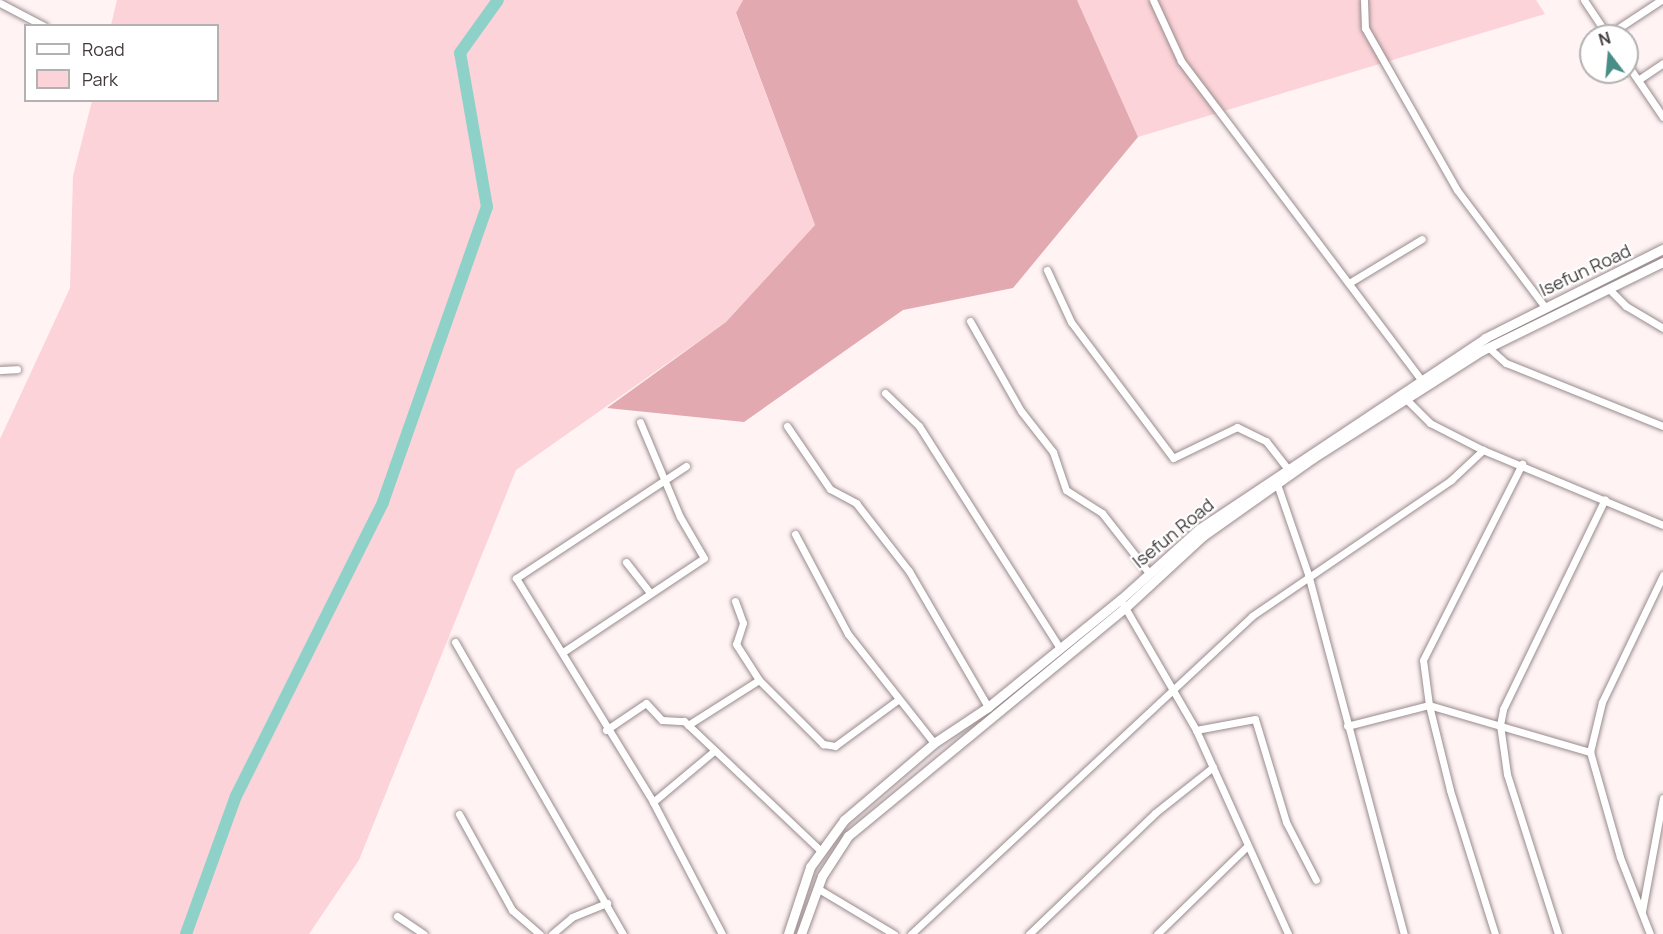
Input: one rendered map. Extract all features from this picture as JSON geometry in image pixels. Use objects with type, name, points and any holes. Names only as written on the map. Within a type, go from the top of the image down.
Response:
[{"type":"street","points":[[1153,0],[1181,61],[1420,378]]},
{"type":"street","points":[[1364,0],[1365,28],[1457,190],[1545,308]]},
{"type":"street","points":[[1584,0],[1600,24]]},
{"type":"street","points":[[1625,24],[1661,0]]},
{"type":"street","points":[[0,3],[40,24]]},
{"type":"street","points":[[1639,79],[1663,63]]},
{"type":"street","points":[[1639,81],[1663,117]]},
{"type":"street","points":[[1349,283],[1422,239]]},
{"type":"street","name":"Isefun Road","points":[[788,934],[820,850],[844,820],[934,743],[988,707],[1060,648],[1123,604],[1149,573],[1199,530],[1420,378],[1545,308],[1663,249]]},
{"type":"street","name":"Isefun Road","points":[[801,934],[817,888],[849,836],[1203,536],[1277,484],[1488,347],[1663,262]]},
{"type":"street","points":[[1047,270],[1071,322],[1173,458],[1237,427],[1266,441],[1286,468]]},
{"type":"street","points":[[1610,289],[1663,328]]},
{"type":"street","points":[[970,321],[1021,411],[1053,452],[1066,490],[1102,513],[1149,573]]},
{"type":"street","points":[[1488,347],[1506,363],[1663,426]]},
{"type":"street","points":[[0,370],[17,369]]},
{"type":"street","points":[[885,393],[919,426],[1060,648]]},
{"type":"street","points":[[1406,399],[1430,423],[1483,450],[1522,464],[1663,525]]},
{"type":"street","points":[[563,652],[649,591],[704,558],[662,479],[640,422]]},
{"type":"street","points":[[787,426],[830,489],[856,503],[909,571],[988,707]]},
{"type":"street","points":[[911,934],[1170,689],[1308,574],[1451,480],[1483,450]]},
{"type":"street","points":[[1495,934],[1429,705],[1426,652],[1522,464]]},
{"type":"street","points":[[686,466],[662,479],[516,578],[563,652],[606,730],[653,802],[722,934]]},
{"type":"street","points":[[1277,484],[1308,574],[1404,934]]},
{"type":"street","points":[[1558,934],[1507,774],[1500,725],[1503,709],[1605,499]]},
{"type":"street","points":[[795,534],[849,634],[934,743]]},
{"type":"street","points":[[626,562],[649,591]]},
{"type":"street","points":[[1650,934],[1620,857],[1590,752],[1602,702],[1663,575]]},
{"type":"street","points":[[735,601],[743,623],[736,644],[759,680],[823,744],[832,747],[899,699]]},
{"type":"street","points":[[1123,604],[1170,689],[1196,730],[1285,933]]},
{"type":"street","points":[[455,642],[623,934]]},
{"type":"street","points":[[688,725],[759,680]]},
{"type":"street","points":[[606,730],[646,703],[662,720],[688,725],[820,850]]},
{"type":"street","points":[[1347,726],[1429,705],[1590,752]]},
{"type":"street","points":[[1196,730],[1255,719],[1286,822],[1316,880]]},
{"type":"street","points":[[653,802],[714,751]]},
{"type":"street","points":[[1029,934],[1155,813],[1214,767]]},
{"type":"street","points":[[1642,911],[1663,798]]},
{"type":"street","points":[[459,814],[507,903],[540,934]]},
{"type":"street","points":[[1157,934],[1246,847]]},
{"type":"street","points":[[817,888],[894,934]]},
{"type":"street","points":[[552,934],[572,917],[607,903]]},
{"type":"street","points":[[397,916],[424,934]]},
{"type":"green space","points":[[117,0],[743,0],[736,14],[815,225],[726,322],[516,470],[359,860],[309,934],[0,934],[0,439],[70,288],[73,176],[92,102],[219,102],[219,24],[111,24]]},
{"type":"green space","points":[[1077,0],[1536,0],[1545,14],[1138,137]]},
{"type":"shaded area","points":[[743,0],[1077,0],[1138,137],[1013,288],[903,310],[744,422],[607,408],[726,322],[815,225],[736,13]]},
{"type":"waterway","points":[[186,934],[236,796],[383,502],[487,207],[460,53],[498,0]]}]
